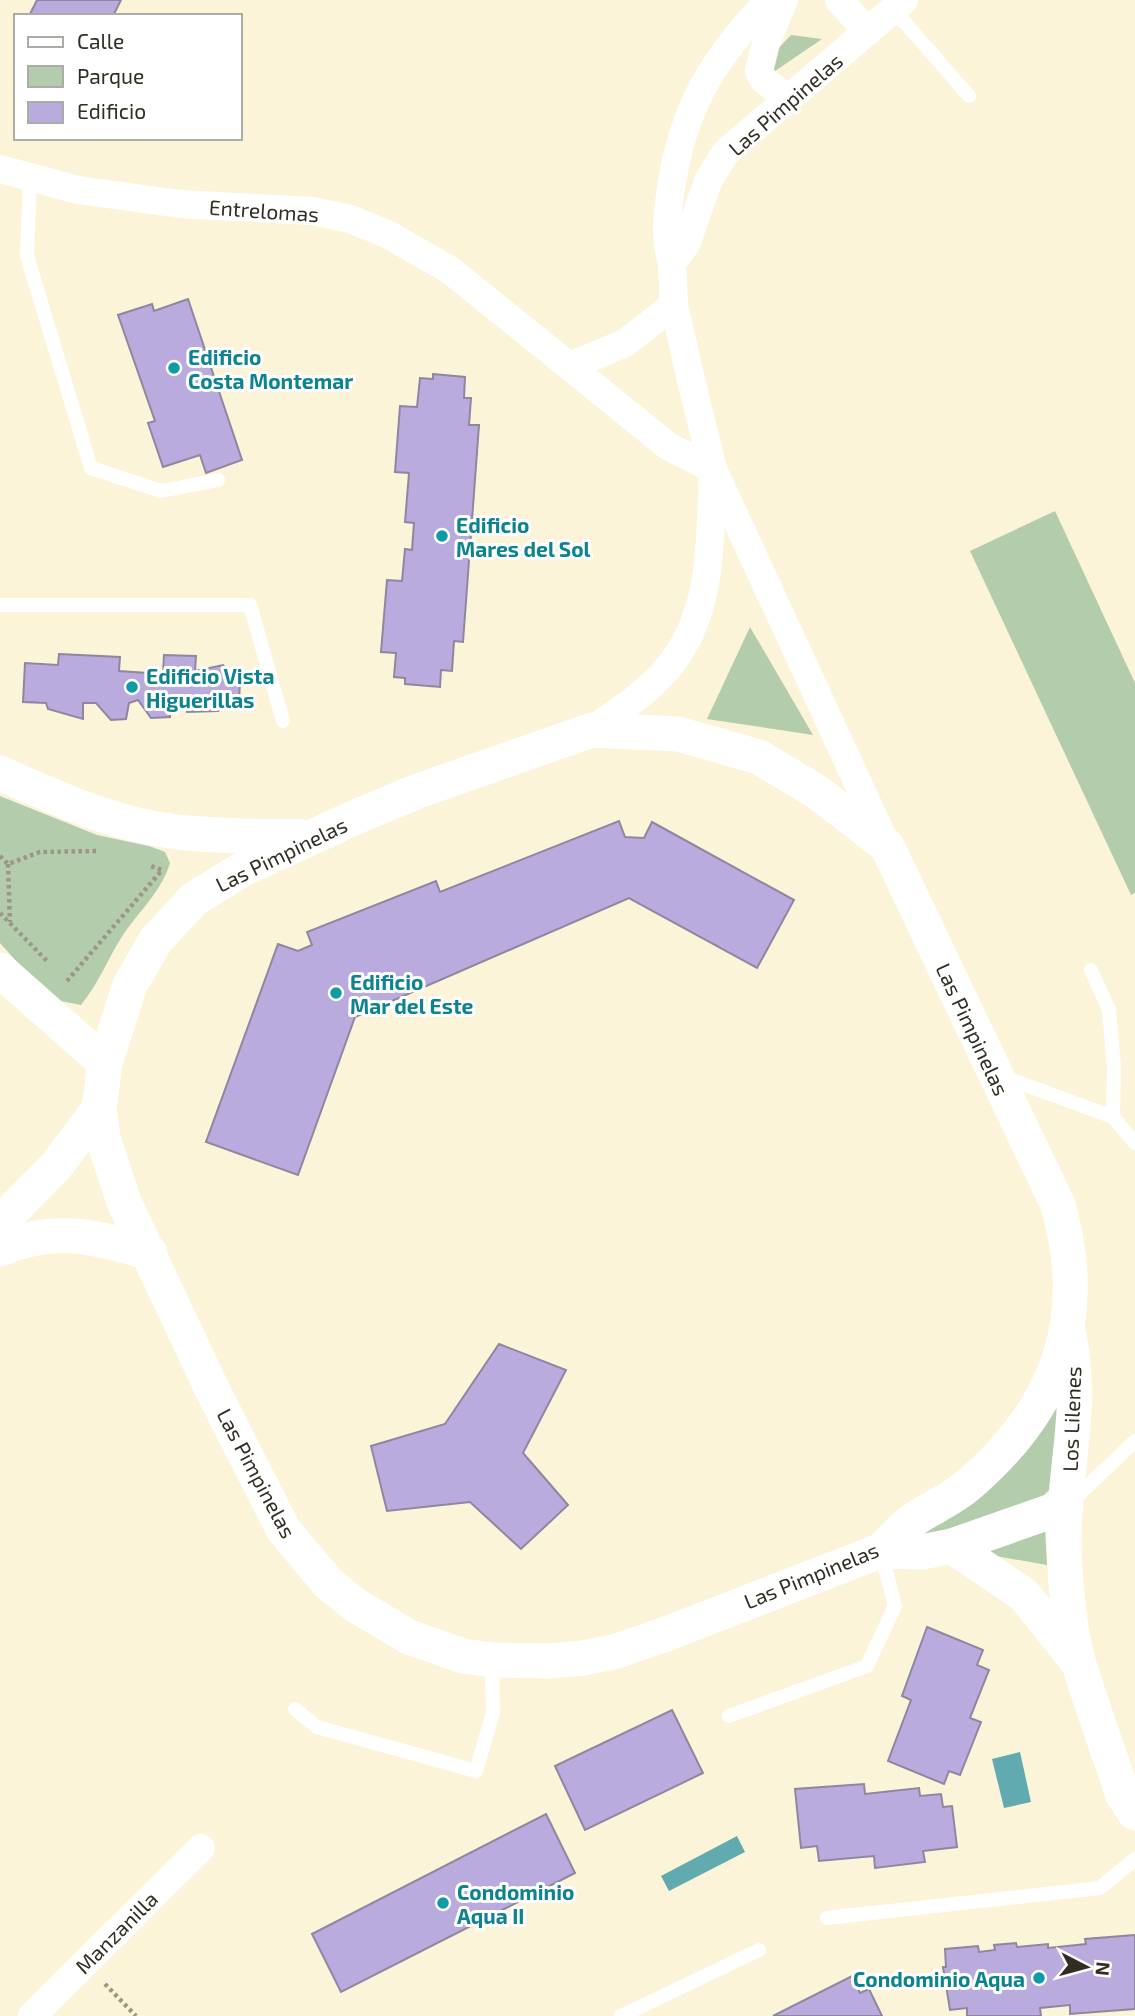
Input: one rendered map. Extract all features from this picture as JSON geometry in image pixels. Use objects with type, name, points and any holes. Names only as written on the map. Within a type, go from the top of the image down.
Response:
[{"type":"street","points":[[673,263],[666,242],[677,145],[695,100],[716,65],[769,0]]},
{"type":"street","points":[[784,0],[763,51],[759,71],[764,80],[788,99]]},
{"type":"street","points":[[839,0],[868,32]]},
{"type":"street","name":"Las Pimpinelas","points":[[713,469],[708,575],[693,627],[666,670],[639,696],[592,730],[418,791],[241,870],[194,899],[156,940],[130,985],[105,1063],[99,1109],[103,1138],[124,1202],[267,1498],[304,1557],[328,1583],[384,1625],[436,1648],[492,1660],[551,1661],[614,1652],[880,1551],[914,1519],[962,1490],[1005,1449],[1042,1398],[1069,1332],[1070,1270],[1067,1236],[1058,1205],[993,1073],[713,469],[674,305],[673,263],[686,244],[709,179],[726,152],[899,4]]},
{"type":"street","name":"Entrelomas","points":[[10,169],[78,190],[180,204],[313,211],[351,219],[387,234],[450,270],[668,446],[713,469]]},
{"type":"street","points":[[570,366],[625,343],[674,305]]},
{"type":"street","name":"Las Pimpinelas","points":[[592,730],[678,734],[759,757],[817,792],[887,846]]},
{"type":"street","points":[[0,773],[99,812],[157,829],[208,834],[310,837]]},
{"type":"street","points":[[0,970],[105,1063]]},
{"type":"street","name":"Las Pimpinelas","points":[[0,1223],[56,1166],[99,1109]]},
{"type":"street","points":[[0,1249],[27,1238],[65,1234],[110,1241],[150,1253]]},
{"type":"street","name":"Los Lilenes","points":[[1069,1332],[1076,1373],[1076,1410],[1066,1506],[1066,1579],[1078,1662],[1123,1795],[1135,1813]]},
{"type":"street","points":[[880,1551],[922,1552],[952,1546],[1066,1506]]},
{"type":"street","name":"Los Lilenes","points":[[952,1546],[1024,1595],[1078,1662]]},
{"type":"street","name":"Manzanilla","points":[[32,2016],[201,1848]]},
{"type":"lane","points":[[899,4],[969,96]]},
{"type":"lane","points":[[10,169],[27,256],[91,468],[161,491],[218,480]]},
{"type":"lane","points":[[0,606],[250,605],[283,721]]},
{"type":"lane","points":[[1091,970],[1110,1010],[1114,1066],[1113,1117]]},
{"type":"lane","points":[[993,1073],[1113,1117],[1135,1143]]},
{"type":"lane","points":[[1066,1506],[1135,1441]]},
{"type":"lane","points":[[729,1716],[867,1666],[895,1606],[880,1551]]},
{"type":"lane","points":[[295,1709],[317,1727],[476,1771],[493,1713],[492,1660]]},
{"type":"lane","points":[[827,1918],[1100,1888],[1135,1859]]},
{"type":"lane","points":[[621,2016],[759,1950]]},
{"type":"path","points":[[8,864],[40,852],[107,851]]},
{"type":"path","points":[[0,856],[8,864],[10,923]]},
{"type":"path","points":[[59,973],[68,982],[162,870],[140,862]]},
{"type":"path","points":[[0,913],[51,965]]},
{"type":"path","points":[[85,1963],[136,2016]]},
{"type":"green space","points":[[791,35],[822,39],[775,71],[770,70],[769,58]]},
{"type":"green space","points":[[1055,511],[1135,683],[1135,893],[1131,895],[970,551]]},
{"type":"green space","points":[[750,627],[813,735],[707,719]]},
{"type":"green space","points":[[0,796],[97,835],[165,852],[170,863],[156,892],[123,935],[81,1005],[50,999],[0,943]]},
{"type":"green space","points":[[1066,1362],[1055,1484],[1040,1499],[924,1537],[921,1528]]},
{"type":"green space","points":[[1045,1529],[1047,1565],[979,1553]]},
{"type":"water","points":[[1020,1752],[1031,1802],[1004,1808],[992,1759]]},
{"type":"water","points":[[737,1836],[745,1852],[669,1891],[661,1876]]},
{"type":"building","points":[[37,0],[121,0],[114,14],[30,14]]},
{"type":"building","name":"Edificio Costa Montemar","points":[[188,299],[242,460],[206,473],[200,455],[163,467],[148,423],[155,421],[118,315],[152,304],[154,311]]},
{"type":"building","name":"Edificio Mares del Sol","points":[[433,374],[465,377],[464,398],[471,398],[469,425],[479,425],[463,642],[454,641],[452,671],[441,670],[440,687],[405,684],[405,678],[394,677],[396,653],[381,652],[387,580],[402,581],[405,549],[412,550],[414,523],[405,522],[409,473],[395,472],[400,406],[417,407],[420,378],[433,379]]},
{"type":"building","name":"Edificio Vista Higuerillas","points":[[59,654],[120,657],[119,671],[163,674],[164,655],[196,656],[195,671],[223,665],[233,678],[240,678],[239,706],[224,705],[218,711],[187,712],[187,697],[169,697],[170,717],[151,718],[138,700],[129,703],[126,719],[111,720],[96,703],[83,703],[83,719],[48,709],[46,703],[23,702],[25,663],[58,665]]},
{"type":"building","name":"Edificio Mar del Este","points":[[619,821],[625,837],[644,838],[652,822],[794,900],[757,968],[629,898],[355,1017],[298,1175],[206,1142],[278,944],[298,951],[312,945],[307,932],[436,881],[440,892]]},
{"type":"building","points":[[499,1344],[566,1370],[523,1453],[568,1505],[521,1549],[470,1502],[387,1511],[371,1446],[445,1424]]},
{"type":"building","points":[[927,1627],[983,1650],[977,1665],[989,1670],[970,1718],[981,1722],[960,1775],[949,1771],[944,1784],[888,1761],[911,1700],[902,1696]]},
{"type":"building","points":[[672,1710],[703,1773],[585,1830],[555,1766]]},
{"type":"building","points":[[864,1784],[865,1794],[919,1788],[920,1796],[941,1794],[943,1807],[952,1806],[957,1847],[923,1851],[925,1862],[875,1868],[874,1856],[819,1861],[817,1846],[801,1848],[795,1789]]},
{"type":"building","name":"Condominio Aqua II","points":[[546,1814],[575,1873],[341,1992],[312,1934]]},
{"type":"building","name":"Condominio Aqua","points":[[1135,1935],[1135,2009],[1070,2014],[1070,2005],[1040,2008],[1041,2016],[967,2016],[967,2008],[950,2010],[943,1967],[946,1967],[945,1949],[978,1946],[979,1952],[995,1950],[994,1945],[1016,1943],[1017,1947],[1048,1944],[1048,1948],[1086,1944],[1085,1939]]},
{"type":"building","points":[[852,1976],[860,1993],[869,1989],[882,2016],[773,2016]]},
{"type":"place","name":"Edificio Costa Montemar","points":[[174,368]]},
{"type":"place","name":"Edificio Mares del Sol","points":[[442,536]]},
{"type":"place","name":"Edificio Vista Higuerillas","points":[[132,687]]},
{"type":"place","name":"Edificio Mar del Este","points":[[336,993]]},
{"type":"place","name":"Condominio Aqua II","points":[[443,1903]]},
{"type":"place","name":"Condominio Aqua","points":[[1039,1978]]}]
